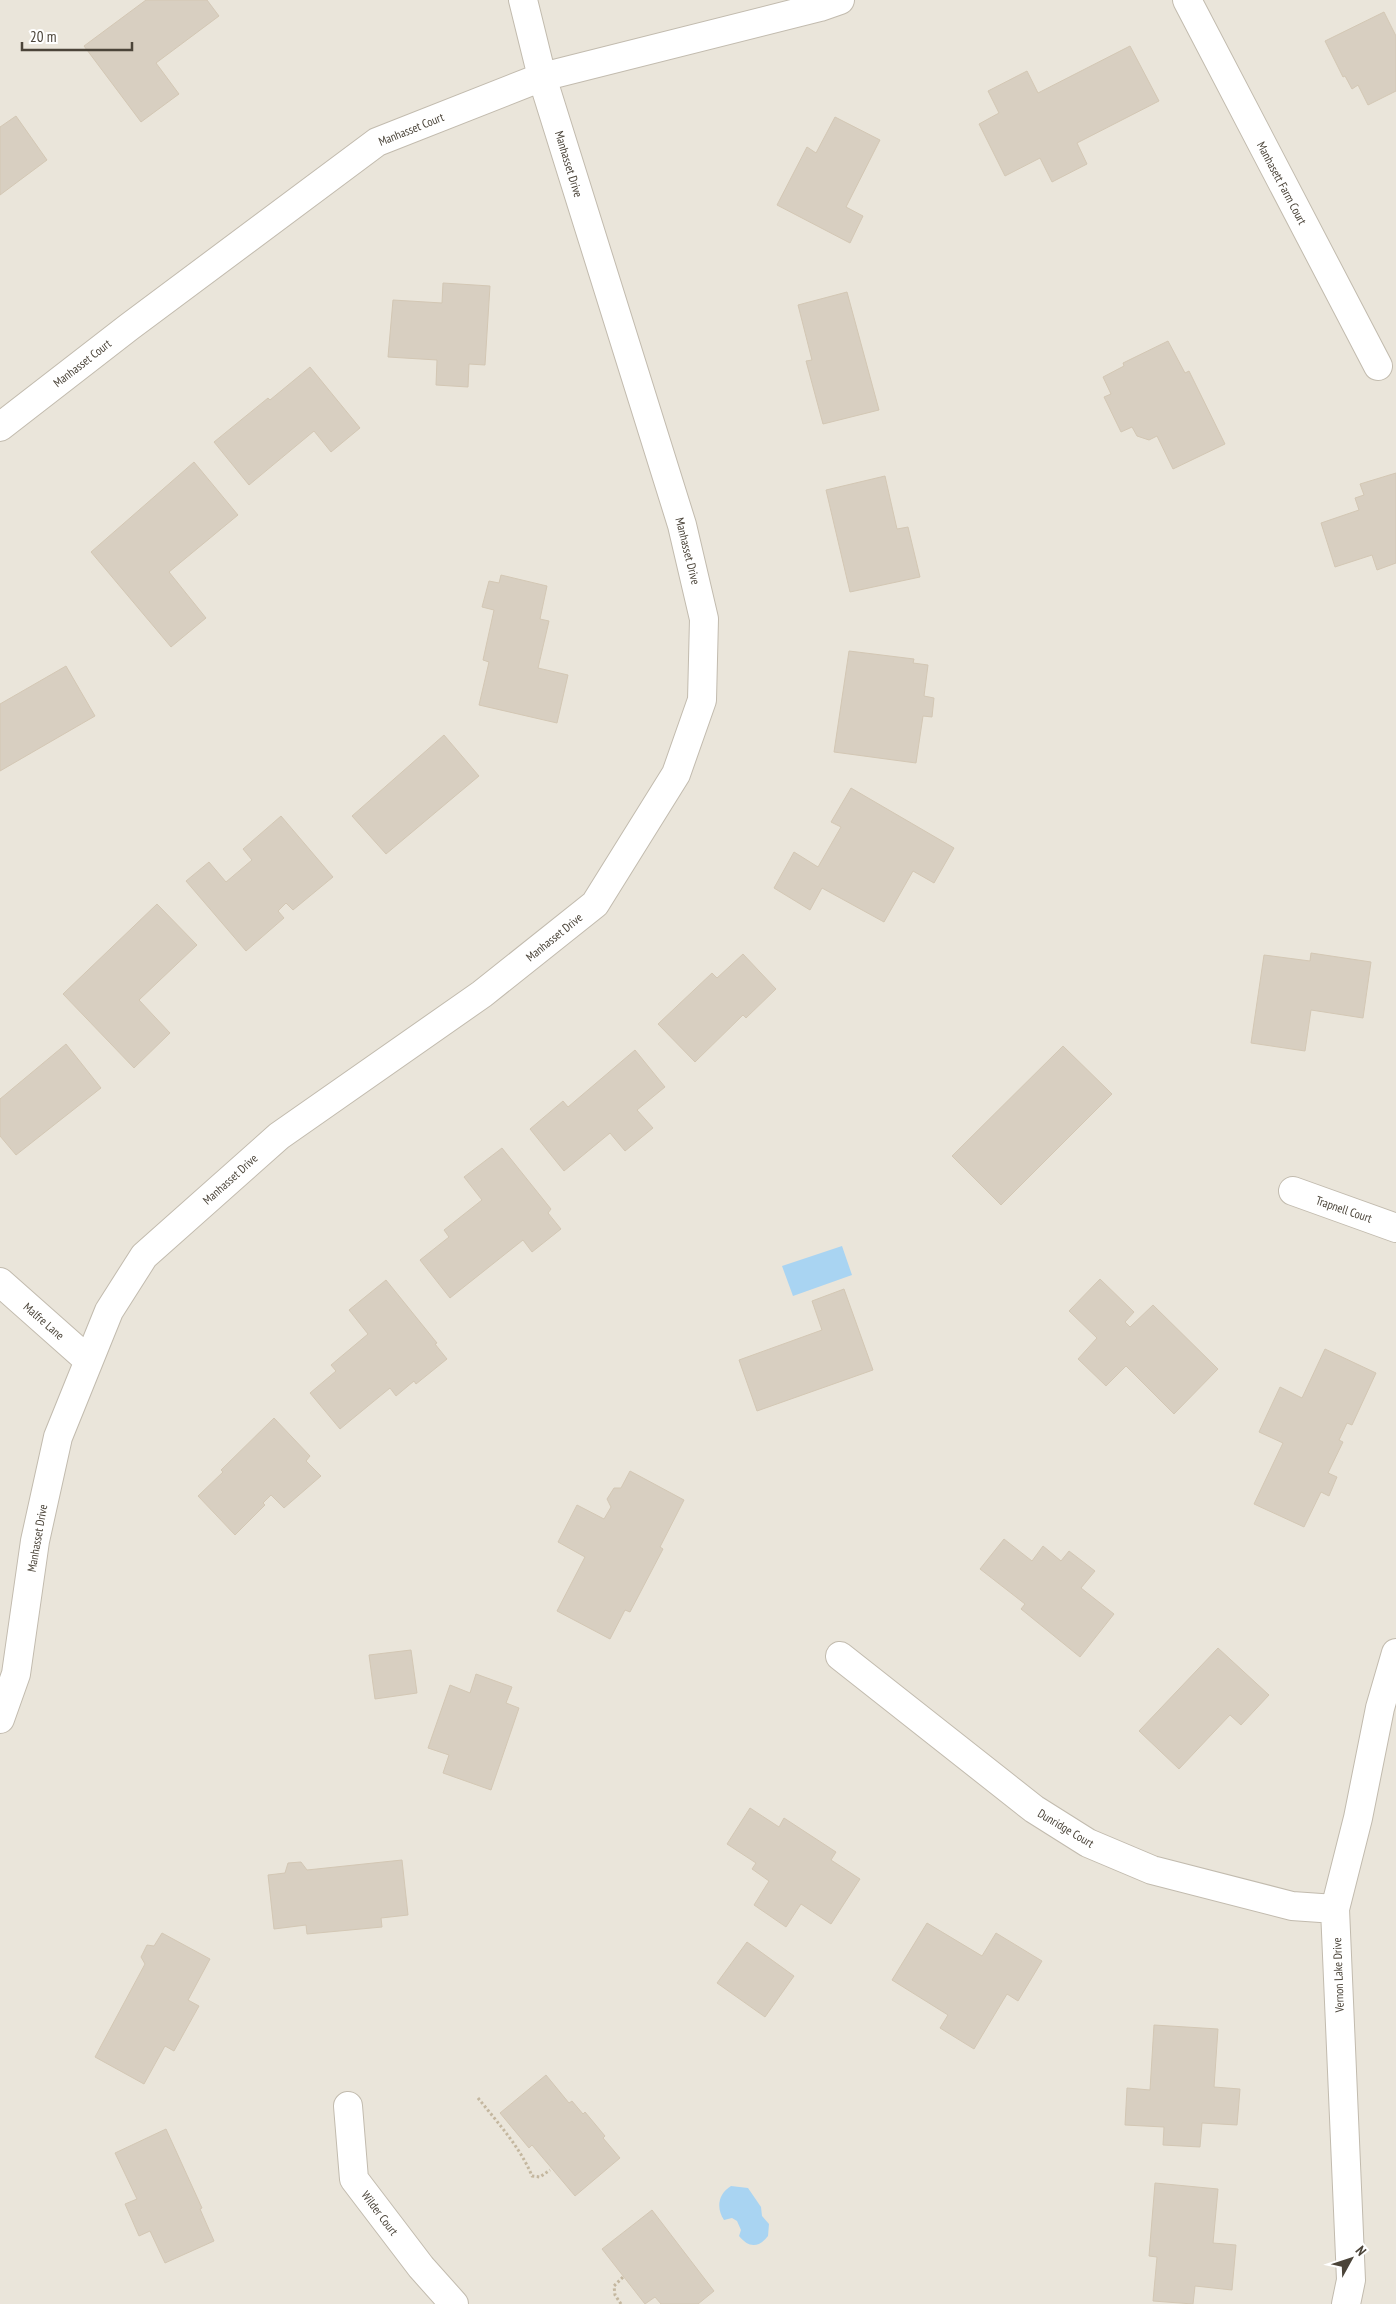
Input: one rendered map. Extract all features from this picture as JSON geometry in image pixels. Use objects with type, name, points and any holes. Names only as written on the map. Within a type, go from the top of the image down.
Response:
[{"type":"street","name":"Manhasset Drive","points":[[0,1719],[16,1674],[35,1541],[58,1437],[109,1311],[144,1256],[279,1136],[482,994],[595,904],[676,774],[699,710],[702,700],[704,619],[682,525],[542,77],[523,0]]},
{"type":"street","name":"Manhasset Court","points":[[0,426],[377,142],[542,77],[820,7],[840,0]]},
{"type":"street","name":"Manhasett Farm Court","points":[[1186,0],[1378,366]]},
{"type":"street","name":"Trapnell Court","points":[[1292,1191],[1396,1228]]},
{"type":"street","name":"Malfre Lane","points":[[0,1282],[88,1360]]},
{"type":"street","name":"Vernon Lake Drive","points":[[1346,2304],[1351,2280],[1335,1909],[1358,1818],[1380,1708],[1396,1653]]},
{"type":"street","name":"Dunridge Court","points":[[840,1656],[1034,1809],[1088,1843],[1161,1872],[1292,1906],[1335,1909]]},
{"type":"street","name":"Wilder Court","points":[[348,2106],[354,2179],[421,2267],[454,2304]]},
{"type":"path","points":[[478,2098],[518,2149],[529,2166],[532,2176],[540,2177],[550,2170]]},
{"type":"path","points":[[621,2304],[615,2294],[614,2286],[623,2277]]},
{"type":"shaded area","points":[[0,0],[1396,0],[1396,2304],[0,2304]]},
{"type":"water","points":[[842,1246],[852,1275],[793,1296],[782,1266]]},
{"type":"water","points":[[731,2186],[748,2188],[761,2207],[762,2216],[769,2224],[768,2236],[757,2245],[749,2244],[739,2236],[741,2230],[737,2221],[732,2218],[724,2220],[721,2215],[719,2206],[721,2197]]},
{"type":"building","points":[[146,0],[207,0],[219,16],[156,63],[179,94],[141,122],[84,46]]},
{"type":"building","points":[[1384,12],[1396,36],[1396,91],[1368,105],[1358,85],[1352,89],[1345,76],[1343,77],[1325,41]]},
{"type":"building","points":[[1130,46],[1159,101],[1077,143],[1087,164],[1052,182],[1040,158],[1005,176],[979,124],[999,113],[988,91],[1027,71],[1038,93]]},
{"type":"building","points":[[16,116],[47,160],[0,195],[0,127]]},
{"type":"building","points":[[835,117],[880,140],[846,207],[863,216],[850,243],[777,205],[807,147],[816,153]]},
{"type":"building","points":[[443,283],[490,286],[485,365],[469,364],[468,387],[436,385],[437,360],[388,357],[393,300],[442,303]]},
{"type":"building","points":[[847,292],[879,410],[823,424],[806,361],[812,360],[798,305]]},
{"type":"building","points":[[1168,341],[1185,373],[1189,371],[1225,444],[1173,469],[1157,436],[1149,440],[1137,436],[1132,427],[1121,432],[1104,397],[1111,394],[1103,377],[1124,366],[1123,363]]},
{"type":"building","points":[[310,367],[360,428],[331,452],[314,431],[249,485],[214,442]]},
{"type":"building","points":[[194,462],[238,515],[169,572],[206,618],[171,647],[91,552]]},
{"type":"building","points":[[1396,473],[1396,563],[1377,570],[1372,555],[1335,567],[1321,523],[1359,510],[1355,498],[1364,495],[1360,484]]},
{"type":"building","points":[[885,476],[897,529],[908,527],[920,577],[850,592],[826,490]]},
{"type":"building","points":[[501,575],[547,586],[540,619],[549,621],[538,668],[568,675],[557,723],[479,705],[489,662],[483,660],[494,610],[482,607],[489,581],[499,583]]},
{"type":"building","points":[[849,651],[914,659],[913,663],[928,665],[924,696],[934,698],[932,717],[923,716],[916,763],[834,752]]},
{"type":"building","points":[[66,666],[95,716],[0,771],[0,704]]},
{"type":"building","points":[[444,735],[479,776],[386,854],[352,816]]},
{"type":"building","points":[[851,788],[954,848],[934,883],[913,871],[884,922],[822,888],[810,910],[774,888],[794,852],[818,867],[841,827],[831,822]]},
{"type":"building","points":[[281,816],[333,877],[293,910],[286,903],[278,911],[284,918],[246,951],[186,881],[209,862],[226,882],[252,860],[243,849]]},
{"type":"building","points":[[157,904],[197,945],[139,1000],[170,1033],[134,1068],[63,994]]},
{"type":"building","points":[[1311,953],[1371,962],[1363,1018],[1311,1010],[1305,1051],[1251,1043],[1264,955],[1310,961]]},
{"type":"building","points":[[743,954],[776,989],[746,1018],[743,1015],[695,1062],[658,1024],[712,973],[717,978]]},
{"type":"building","points":[[66,1044],[101,1088],[16,1155],[0,1136],[0,1099]]},
{"type":"building","points":[[1063,1046],[1112,1094],[1001,1205],[952,1156]]},
{"type":"building","points":[[635,1050],[665,1087],[637,1110],[653,1128],[625,1151],[610,1133],[564,1171],[530,1129],[563,1101],[568,1107]]},
{"type":"building","points":[[502,1148],[551,1209],[548,1213],[561,1229],[532,1252],[523,1240],[450,1298],[420,1260],[449,1237],[444,1230],[482,1200],[464,1177]]},
{"type":"building","points":[[1100,1279],[1134,1312],[1125,1322],[1130,1327],[1153,1305],[1218,1369],[1174,1414],[1126,1366],[1106,1386],[1078,1359],[1097,1338],[1069,1311]]},
{"type":"building","points":[[386,1280],[437,1343],[435,1344],[447,1359],[416,1384],[414,1381],[396,1396],[390,1388],[340,1429],[310,1393],[336,1371],[331,1365],[368,1334],[349,1310]]},
{"type":"building","points":[[844,1289],[873,1370],[757,1411],[739,1360],[822,1330],[812,1301]]},
{"type":"building","points":[[1325,1349],[1376,1373],[1352,1425],[1347,1423],[1339,1440],[1343,1442],[1328,1473],[1337,1477],[1329,1496],[1321,1492],[1304,1527],[1254,1504],[1283,1443],[1259,1432],[1280,1387],[1302,1398]]},
{"type":"building","points":[[274,1418],[310,1456],[306,1461],[321,1476],[284,1508],[271,1495],[263,1503],[265,1505],[235,1535],[198,1496],[223,1472],[221,1470]]},
{"type":"building","points":[[630,1471],[684,1500],[660,1547],[663,1549],[630,1612],[625,1610],[610,1639],[557,1611],[585,1557],[558,1542],[577,1505],[604,1519],[611,1507],[607,1499],[614,1488],[621,1488]]},
{"type":"building","points":[[1004,1539],[1032,1561],[1043,1546],[1061,1561],[1069,1551],[1095,1571],[1081,1588],[1114,1614],[1080,1657],[1021,1609],[1025,1604],[980,1569]]},
{"type":"building","points":[[1218,1648],[1269,1695],[1241,1725],[1230,1715],[1179,1769],[1139,1731]]},
{"type":"building","points":[[411,1650],[417,1693],[375,1699],[369,1655]]},
{"type":"building","points":[[476,1674],[512,1687],[506,1703],[519,1708],[491,1790],[443,1773],[449,1755],[428,1748],[450,1685],[470,1693]]},
{"type":"building","points":[[750,1808],[779,1827],[784,1818],[836,1852],[831,1860],[860,1879],[831,1924],[801,1904],[786,1927],[754,1905],[769,1881],[752,1869],[756,1863],[727,1844]]},
{"type":"building","points":[[402,1860],[408,1915],[381,1918],[382,1927],[307,1934],[306,1925],[274,1929],[268,1875],[285,1873],[288,1863],[301,1862],[307,1870]]},
{"type":"building","points":[[927,1923],[982,1956],[996,1933],[1042,1961],[1018,2001],[1007,1994],[974,2049],[940,2028],[948,2015],[892,1980]]},
{"type":"building","points":[[162,1933],[210,1959],[188,2000],[199,2006],[174,2051],[165,2046],[144,2084],[95,2057],[145,1964],[141,1957],[147,1945],[154,1946]]},
{"type":"building","points":[[747,1942],[794,1976],[765,2017],[717,1983]]},
{"type":"building","points":[[1154,2025],[1218,2029],[1214,2087],[1240,2089],[1237,2125],[1202,2123],[1200,2147],[1163,2145],[1164,2127],[1125,2125],[1127,2088],[1150,2090]]},
{"type":"building","points":[[546,2075],[569,2103],[572,2101],[583,2114],[585,2112],[620,2158],[575,2196],[532,2145],[529,2148],[500,2113]]},
{"type":"building","points":[[166,2129],[202,2208],[200,2209],[214,2241],[165,2263],[150,2231],[139,2236],[125,2204],[137,2199],[115,2153]]},
{"type":"building","points":[[1155,2183],[1218,2189],[1213,2243],[1236,2245],[1232,2290],[1195,2286],[1193,2304],[1153,2301],[1157,2257],[1149,2256]]},
{"type":"building","points":[[652,2210],[714,2291],[698,2304],[661,2304],[655,2297],[645,2304],[602,2249]]}]
